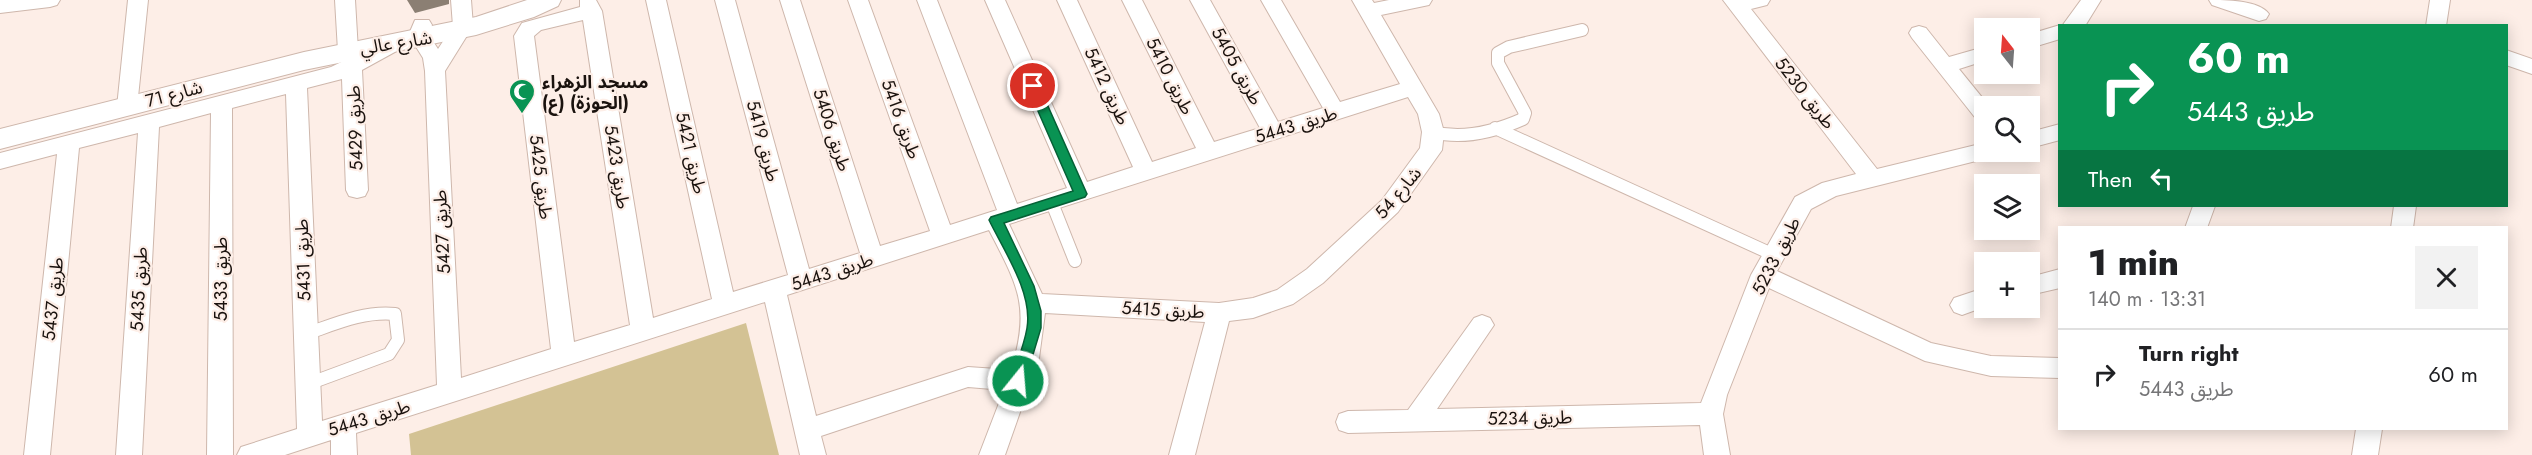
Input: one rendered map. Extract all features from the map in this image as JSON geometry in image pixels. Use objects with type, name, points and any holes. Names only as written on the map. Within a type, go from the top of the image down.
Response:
[{"type":"street","points":[[0,6],[50,0]]},
{"type":"street","points":[[127,106],[138,0]]},
{"type":"street","name":"طريق 5429","points":[[345,0],[357,190]]},
{"type":"street","name":"شارع عالي","points":[[350,59],[461,15],[522,0]]},
{"type":"street","name":"شارع عالي","points":[[461,15],[518,13],[549,0]]},
{"type":"street","name":"طريق 5421","points":[[656,0],[725,307]]},
{"type":"street","name":"طريق 5419","points":[[725,0],[801,282]]},
{"type":"street","name":"طريق 5406","points":[[790,0],[873,259]]},
{"type":"street","name":"طريق 5416","points":[[858,0],[944,237]]},
{"type":"street","points":[[927,0],[1033,303],[1034,328],[992,455]]},
{"type":"street","points":[[995,0],[1081,194]]},
{"type":"street","name":"طريق 5412","points":[[1067,0],[1146,173]]},
{"type":"street","name":"طريق 5410","points":[[1132,0],[1209,153]]},
{"type":"street","name":"طريق 5405","points":[[1200,0],[1273,133]]},
{"type":"street","points":[[1271,0],[1336,113]]},
{"type":"street","points":[[1422,0],[1366,5],[1414,87],[1428,114],[1433,132]]},
{"type":"street","name":"طريق 5230","points":[[1735,3],[1760,0]]},
{"type":"street","points":[[2074,24],[2081,18],[2091,0]]},
{"type":"street","points":[[2219,0],[2259,13]]},
{"type":"street","points":[[2436,24],[2440,0]]},
{"type":"street","name":"طريق 5423","points":[[588,3],[643,332]]},
{"type":"street","name":"طريق 5425","points":[[564,357],[524,36],[529,28],[588,3]]},
{"type":"street","name":"طريق 5230","points":[[1735,3],[1873,180]]},
{"type":"street","points":[[435,71],[461,15]]},
{"type":"street","points":[[1919,33],[1974,103]]},
{"type":"street","points":[[2040,38],[2058,33]]},
{"type":"street","name":"طريق 5427","points":[[415,35],[433,58],[435,71],[450,393]]},
{"type":"street","points":[[1945,66],[1974,57]]},
{"type":"street","points":[[2508,58],[2532,67]]},
{"type":"street","name":"شارع 71","points":[[0,139],[127,106],[295,77],[350,59]]},
{"type":"street","points":[[0,161],[222,103],[295,77]]},
{"type":"street","name":"طريق 5431","points":[[295,77],[310,437]]},
{"type":"street","name":"طريق 5443","points":[[250,455],[725,307],[1414,87]]},
{"type":"street","name":"طريق 5433","points":[[220,455],[222,103]]},
{"type":"street","name":"طريق 5435","points":[[129,455],[149,122]]},
{"type":"street","name":"شارع 54","points":[[1219,313],[1253,308],[1285,297],[1315,276],[1390,207],[1431,150],[1433,132]]},
{"type":"street","points":[[2040,137],[2058,133]]},
{"type":"street","name":"طريق 5437","points":[[37,455],[69,143]]},
{"type":"street","name":"طريق 5233","points":[[1717,455],[1711,414],[1715,395],[1768,265],[1803,203],[1830,189],[1974,154]]},
{"type":"street","points":[[2197,226],[2204,207]]},
{"type":"street","points":[[2402,226],[2405,207]]},
{"type":"street","points":[[1768,265],[1924,351],[2005,369],[2058,368]]},
{"type":"street","points":[[2040,283],[2058,279]]},
{"type":"street","points":[[774,291],[813,455]]},
{"type":"street","points":[[1962,305],[1974,301]]},
{"type":"street","name":"طريق 5415","points":[[1033,303],[1219,313],[1182,455]]},
{"type":"street","points":[[1415,420],[1482,325]]},
{"type":"street","points":[[808,430],[944,383],[968,377],[1018,381]]},
{"type":"street","name":"طريق 5234","points":[[1348,422],[1711,414]]},
{"type":"street","points":[[343,426],[344,455]]},
{"type":"street","points":[[2365,455],[2369,430]]},
{"type":"lane","points":[[1433,132],[1441,135],[1495,128],[1519,121],[1525,113],[1498,63],[1498,53],[1509,47],[1582,30]]},
{"type":"lane","points":[[1495,128],[1768,265]]},
{"type":"lane","points":[[1052,203],[1075,261]]},
{"type":"lane","points":[[306,334],[374,314],[386,313],[395,314],[398,340],[389,354],[308,384]]},
{"type":"shaded area","points":[[746,323],[779,455],[411,455],[409,434]]},
{"type":"place","name":"مسجد الزهراء (ع) (الحوزة)","points":[[522,115]]},
{"type":"route","points":[[1018,381],[1034,328],[1033,303],[996,220],[1081,194],[1033,86]]}]
